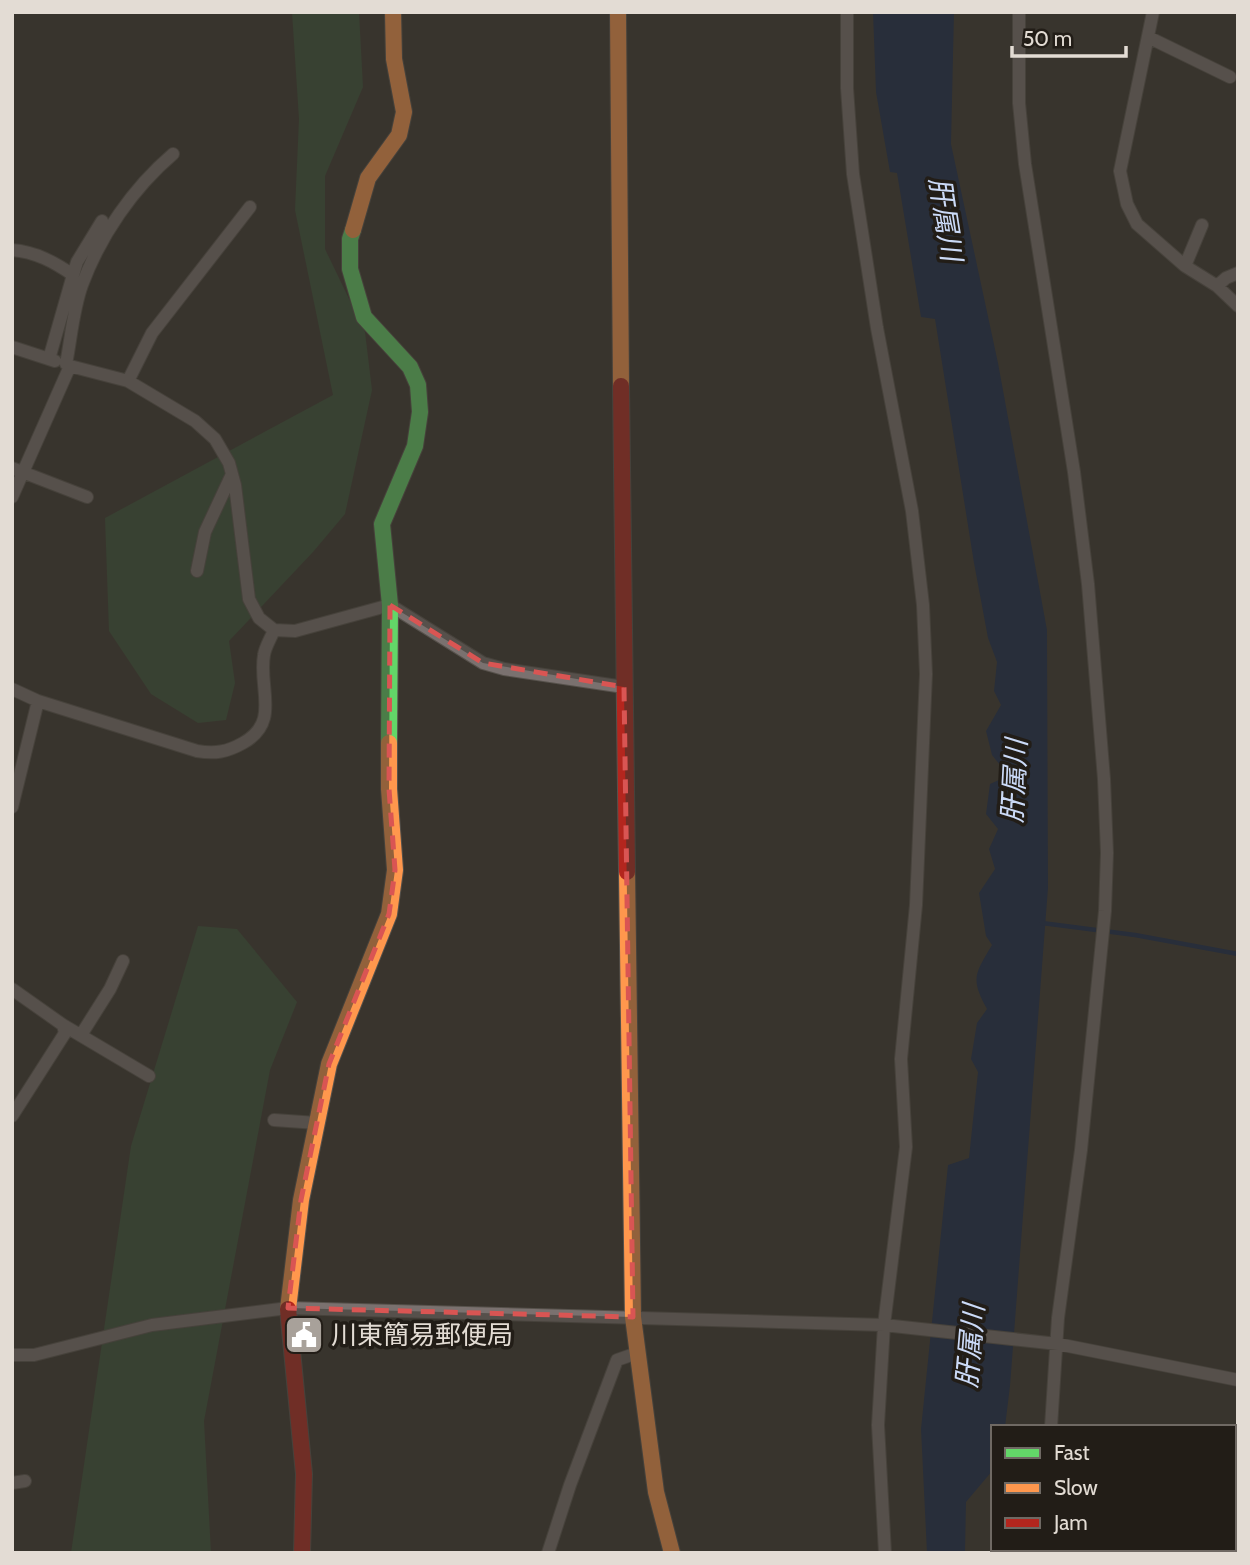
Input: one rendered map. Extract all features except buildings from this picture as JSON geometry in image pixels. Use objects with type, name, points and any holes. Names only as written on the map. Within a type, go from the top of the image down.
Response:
[{"type":"street","points":[[302,1553],[304,1474],[288,1308],[301,1200],[329,1064],[389,914],[395,870],[389,789],[390,605],[382,524],[415,446],[420,412],[418,385],[410,367],[364,317],[350,269],[349,239],[368,178],[399,135],[404,112],[394,60],[393,12]]},
{"type":"street","points":[[618,12],[633,1317],[656,1492],[671,1553]]},
{"type":"street","points":[[847,12],[847,88],[853,174],[877,328],[912,511],[923,605],[926,674],[916,905],[901,1059],[906,1146],[884,1325],[878,1425],[885,1553]]},
{"type":"street","points":[[1019,12],[1019,103],[1025,164],[1074,472],[1088,584],[1107,841],[1104,924],[1081,1150],[1054,1344],[1051,1425]]},
{"type":"street","points":[[1153,12],[1120,171],[1127,204],[1137,224],[1185,266],[1217,286],[1238,306]]},
{"type":"street","points":[[1147,37],[1230,77]]},
{"type":"street","points":[[12,497],[18,470],[68,365],[81,286],[127,202],[149,174],[173,154]]},
{"type":"street","points":[[128,382],[152,333],[250,207]]},
{"type":"street","points":[[49,359],[76,261],[102,221]]},
{"type":"street","points":[[1185,266],[1202,225]]},
{"type":"street","points":[[12,250],[25,251],[51,260],[73,275]]},
{"type":"street","points":[[1217,286],[1238,272]]},
{"type":"street","points":[[12,347],[128,382],[195,421],[215,439],[229,463],[232,474],[249,599],[259,618],[274,630],[295,631],[390,605],[483,663],[504,669],[624,687]]},
{"type":"street","points":[[18,470],[87,497]]},
{"type":"street","points":[[197,571],[205,532],[232,474]]},
{"type":"street","points":[[12,689],[38,701],[197,751],[217,754],[251,739],[261,728],[265,715],[264,655],[274,630]]},
{"type":"street","points":[[12,807],[38,701]]},
{"type":"street","points":[[81,1035],[110,989],[123,961]]},
{"type":"street","points":[[12,989],[64,1025],[149,1076]]},
{"type":"street","points":[[12,1116],[65,1033],[64,1025]]},
{"type":"street","points":[[274,1120],[317,1123]]},
{"type":"street","points":[[12,1355],[34,1355],[152,1325],[288,1308],[884,1325],[1054,1344],[1238,1380]]},
{"type":"street","points":[[548,1553],[570,1485],[617,1360],[637,1353]]},
{"type":"highlighted area","points":[[390,605],[483,663],[624,687],[633,1317],[288,1308],[301,1200],[329,1064],[389,914],[395,870],[389,789]]},
{"type":"green space","points":[[292,12],[359,12],[363,87],[325,176],[325,249],[365,332],[372,390],[345,514],[229,641],[235,683],[226,720],[198,723],[151,694],[109,631],[105,518],[333,395],[295,210],[299,119]]},
{"type":"green space","points":[[198,926],[237,929],[297,1002],[270,1070],[204,1421],[211,1553],[71,1553],[131,1146]]},
{"type":"water","name":"肝属川","points":[[873,12],[954,12],[951,144],[998,363],[1047,630],[1048,888],[1010,1386],[1005,1425],[991,1425],[991,1472],[966,1502],[965,1553],[927,1553],[921,1429],[948,1165],[969,1158],[978,1072],[971,1059],[977,1023],[987,1009],[978,990],[977,976],[992,945],[986,936],[979,893],[995,869],[989,849],[998,829],[986,814],[990,784],[1001,779],[1004,770],[992,755],[986,731],[1001,705],[994,691],[997,662],[988,638],[974,563],[935,319],[921,317],[897,173],[890,172],[876,92]]},
{"type":"waterway","points":[[1042,923],[1135,935],[1238,954]]},
{"type":"traffic: fast","points":[[353,230],[350,239],[350,269],[364,317],[410,367],[418,385],[420,412],[415,446],[382,524],[390,605],[389,743]]},
{"type":"traffic: slow","points":[[353,230],[368,178],[399,135],[404,112],[394,59],[393,12]]},
{"type":"traffic: slow","points":[[618,12],[621,386]]},
{"type":"traffic: slow","points":[[288,1309],[301,1200],[329,1064],[389,914],[395,870],[389,789],[389,743]]},
{"type":"traffic: slow","points":[[627,872],[633,1317],[656,1492],[672,1553]]},
{"type":"traffic: jam","points":[[621,386],[627,872]]},
{"type":"traffic: jam","points":[[288,1309],[304,1474],[302,1553]]},
{"type":"place","name":"川東簡易郵便局","points":[[304,1335]]}]
